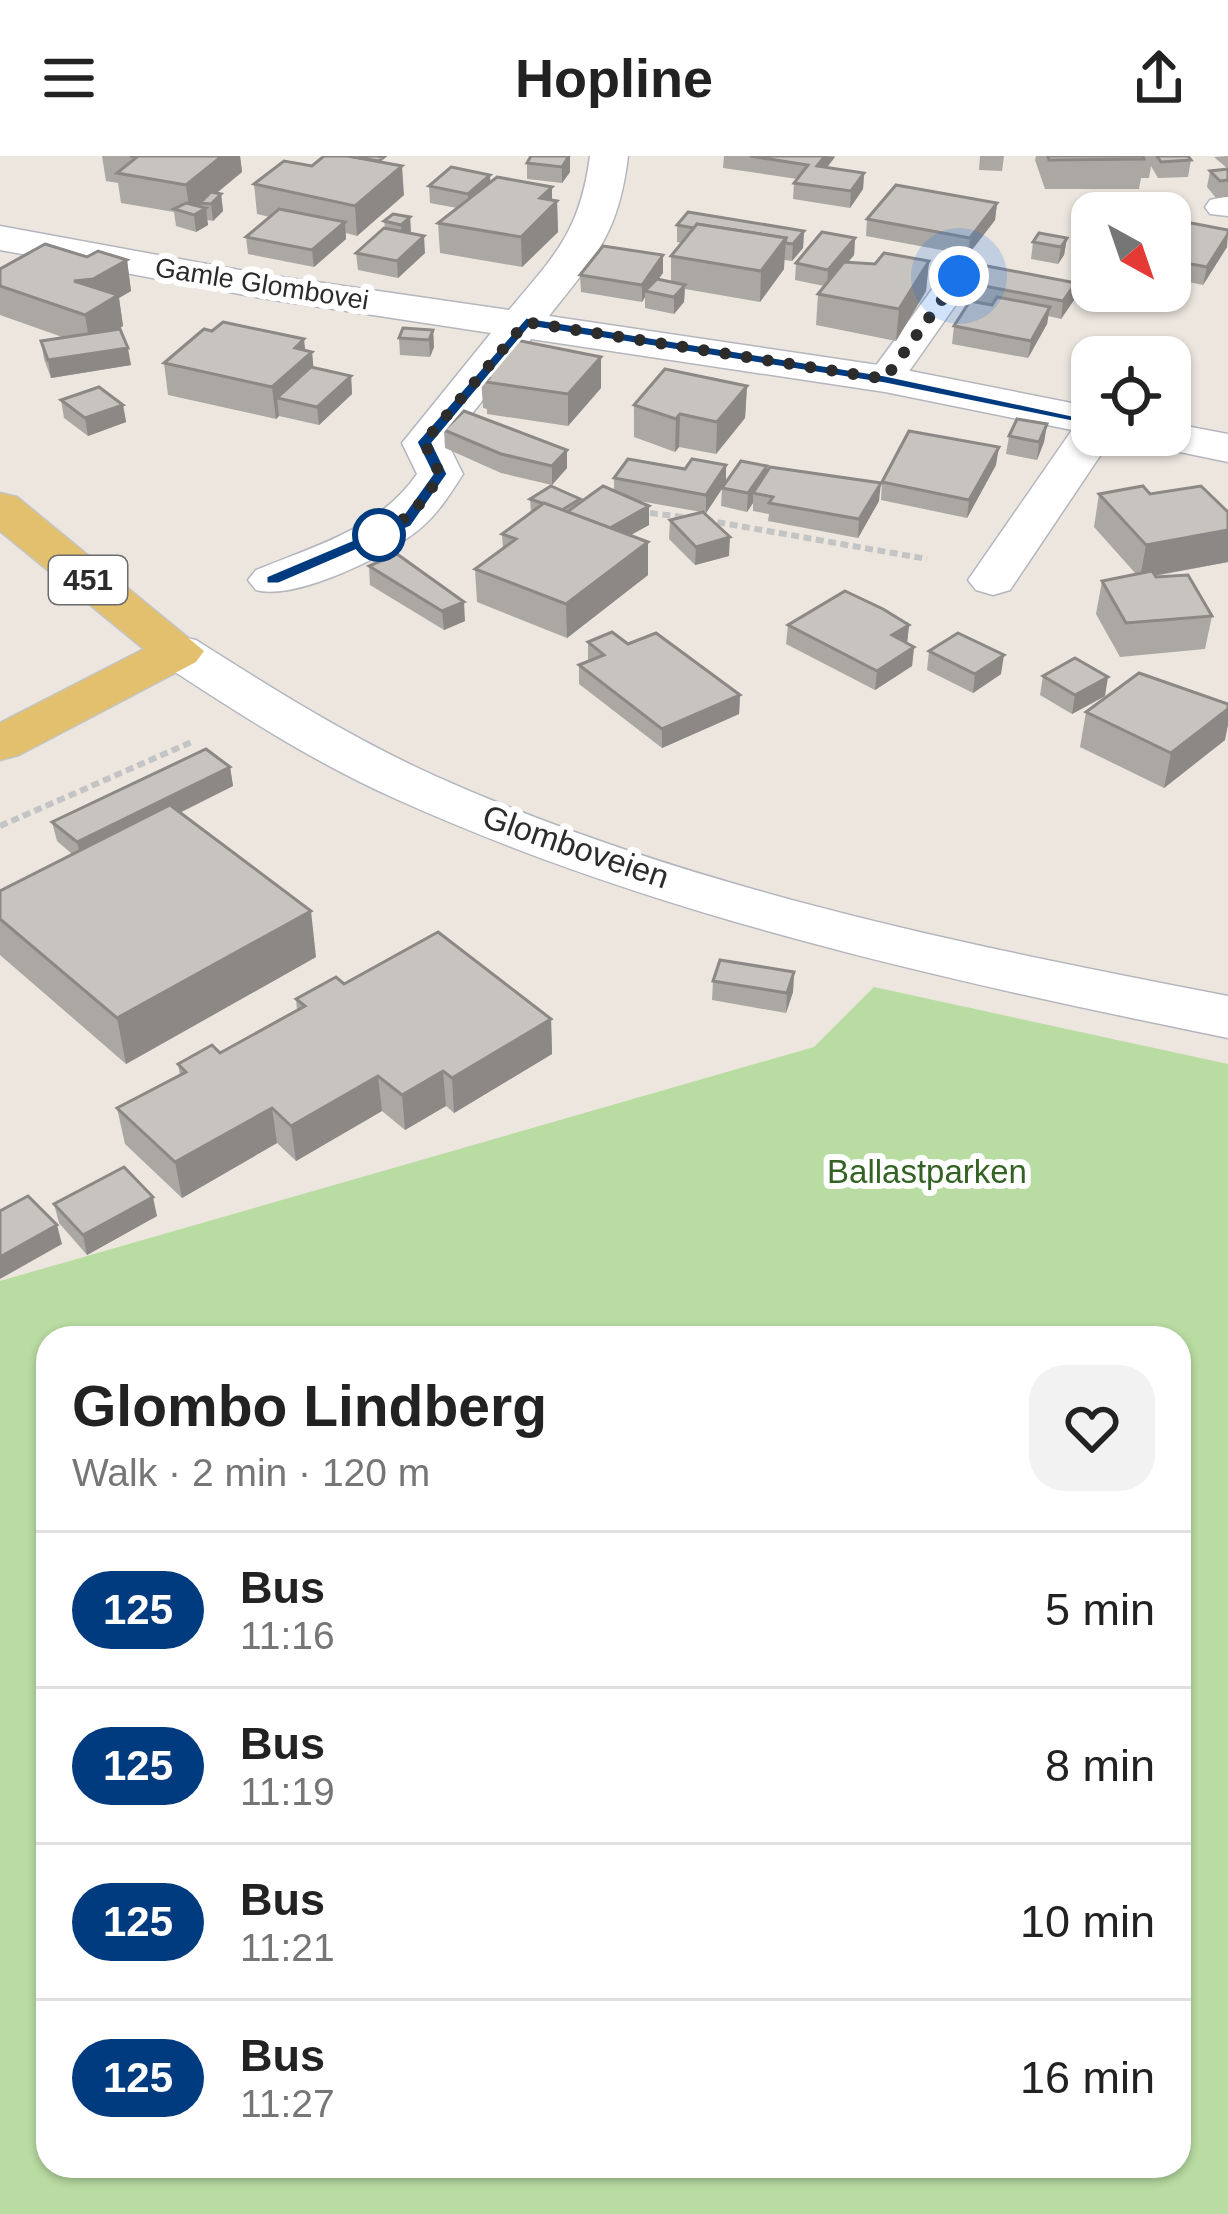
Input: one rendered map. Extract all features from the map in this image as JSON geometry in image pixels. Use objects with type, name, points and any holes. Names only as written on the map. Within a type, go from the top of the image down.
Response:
[{"type":"main road","name":"Glomboveien","points":[[0,507],[178,651]]},
{"type":"main road","points":[[0,744],[178,651]]},
{"type":"street","points":[[273,580],[405,524],[440,474],[424,442],[526,322],[583,246],[603,204],[610,156]]},
{"type":"street","name":"Gamle Glombovei","points":[[0,238],[261,286],[885,379],[1071,417]]},
{"type":"street","points":[[1191,441],[1228,448]]},
{"type":"street","points":[[998,574],[1077,456]]},
{"type":"street","name":"Glomboveien","points":[[178,651],[255,708],[298,729],[427,791],[611,862],[882,941],[1228,1017]]},
{"type":"lane","points":[[885,379],[959,276]]},
{"type":"path","points":[[650,513],[998,574]]},
{"type":"path","points":[[0,826],[187,745]]},
{"type":"green space","name":"Ballastparken","points":[[874,987],[1228,1064],[1228,2214],[0,2214],[0,1281],[814,1047]]},
{"type":"building","points":[[130,156],[222,156],[186,185],[117,173],[137,157]]},
{"type":"building","points":[[324,156],[402,166],[355,206],[254,184],[284,161],[312,166]]},
{"type":"building","points":[[531,156],[569,156],[562,167],[527,163]]},
{"type":"building","points":[[750,156],[825,156],[817,166],[864,173],[851,191],[794,183],[808,165]]},
{"type":"building","points":[[1048,156],[1143,156],[1144,159],[1049,160]]},
{"type":"building","points":[[1157,156],[1188,156],[1191,160],[1161,162]]},
{"type":"building","points":[[451,167],[490,175],[468,194],[429,186]]},
{"type":"building","points":[[1228,169],[1228,180],[1220,181],[1210,171]]},
{"type":"building","points":[[497,177],[552,187],[540,198],[557,201],[521,237],[438,223]]},
{"type":"building","points":[[896,185],[997,203],[970,238],[867,219]]},
{"type":"building","points":[[211,192],[221,194],[211,204],[200,203]]},
{"type":"building","points":[[186,203],[206,208],[194,215],[174,209]]},
{"type":"building","points":[[279,209],[345,222],[312,250],[246,237]]},
{"type":"building","points":[[688,212],[804,231],[793,244],[785,243],[786,238],[677,225]]},
{"type":"building","points":[[393,214],[410,217],[401,225],[384,221]]},
{"type":"building","points":[[1191,223],[1228,230],[1207,267],[1191,264]]},
{"type":"building","points":[[697,224],[786,238],[761,271],[671,256]]},
{"type":"building","points":[[384,228],[424,236],[397,261],[356,253]]},
{"type":"building","points":[[822,232],[855,238],[828,270],[796,263]]},
{"type":"building","points":[[1039,233],[1067,238],[1061,247],[1033,242]]},
{"type":"building","points":[[45,244],[87,257],[98,251],[127,260],[93,279],[74,281],[118,295],[85,315],[0,286],[0,269]]},
{"type":"building","points":[[603,246],[663,255],[642,285],[580,275]]},
{"type":"building","points":[[884,253],[929,261],[899,309],[818,294],[844,262],[875,264]]},
{"type":"building","points":[[987,266],[1071,282],[1071,290],[1063,301],[974,284]]},
{"type":"building","points":[[657,279],[685,285],[674,297],[645,291]]},
{"type":"building","points":[[997,297],[1050,307],[1031,341],[954,326],[970,301],[992,305]]},
{"type":"building","points":[[223,322],[304,339],[295,348],[312,352],[272,387],[164,363],[204,329],[212,331]]},
{"type":"building","points":[[403,328],[433,330],[429,340],[399,338]]},
{"type":"building","points":[[120,329],[128,348],[48,360],[41,341]]},
{"type":"building","points":[[516,340],[601,357],[568,394],[486,382],[489,378],[481,376]]},
{"type":"building","points":[[311,367],[351,376],[317,407],[277,398]]},
{"type":"building","points":[[665,369],[747,386],[717,422],[680,414],[676,419],[634,405]]},
{"type":"building","points":[[99,387],[123,405],[85,418],[61,400]]},
{"type":"building","points":[[464,411],[567,450],[552,466],[501,454],[444,430]]},
{"type":"building","points":[[1017,419],[1047,424],[1039,442],[1009,436]]},
{"type":"building","points":[[909,431],[999,447],[969,500],[882,482]]},
{"type":"building","points":[[628,459],[685,469],[692,459],[726,465],[706,495],[614,478]]},
{"type":"building","points":[[741,461],[767,466],[748,493],[722,488]]},
{"type":"building","points":[[770,467],[881,483],[859,519],[769,503],[773,497],[753,493]]},
{"type":"building","points":[[551,486],[580,499],[562,510],[530,499]]},
{"type":"building","points":[[603,486],[649,506],[610,528],[567,512]]},
{"type":"building","points":[[1143,486],[1150,494],[1201,486],[1228,512],[1228,530],[1146,545],[1099,494]]},
{"type":"building","points":[[544,503],[648,542],[566,604],[475,569],[516,539],[502,534]]},
{"type":"building","points":[[703,512],[730,537],[696,547],[670,520]]},
{"type":"building","points":[[397,554],[464,602],[442,611],[369,566]]},
{"type":"building","points":[[1152,571],[1156,577],[1188,575],[1212,616],[1126,623],[1102,581]]},
{"type":"building","points":[[845,591],[909,625],[892,635],[914,647],[877,671],[788,625]]},
{"type":"building","points":[[612,632],[628,644],[656,633],[740,695],[662,729],[579,665],[604,655],[588,642]]},
{"type":"building","points":[[958,633],[1004,655],[975,674],[929,651]]},
{"type":"building","points":[[1075,658],[1108,677],[1075,695],[1043,676]]},
{"type":"building","points":[[1139,673],[1228,704],[1228,709],[1171,753],[1086,712]]},
{"type":"building","points":[[206,749],[230,767],[77,842],[52,822]]},
{"type":"building","points":[[170,805],[311,911],[117,1018],[0,919],[0,891]]},
{"type":"building","points":[[438,932],[551,1019],[452,1078],[443,1071],[402,1095],[378,1076],[291,1126],[272,1108],[175,1162],[117,1108],[186,1072],[178,1064],[212,1045],[220,1053],[305,1006],[296,999],[336,977],[344,984]]},
{"type":"building","points":[[720,960],[794,972],[787,993],[713,981]]},
{"type":"building","points":[[124,1167],[153,1197],[83,1235],[54,1204]]},
{"type":"building","points":[[28,1196],[57,1225],[0,1257],[0,1211]]},
{"type":"bus line","name":"125","points":[[273,580],[405,524],[440,474],[424,442],[526,322],[885,379],[1071,417]]},
{"type":"route","points":[[379,535],[363,543],[405,524],[429,493],[440,474],[424,442],[526,322],[885,379],[959,276]]}]
